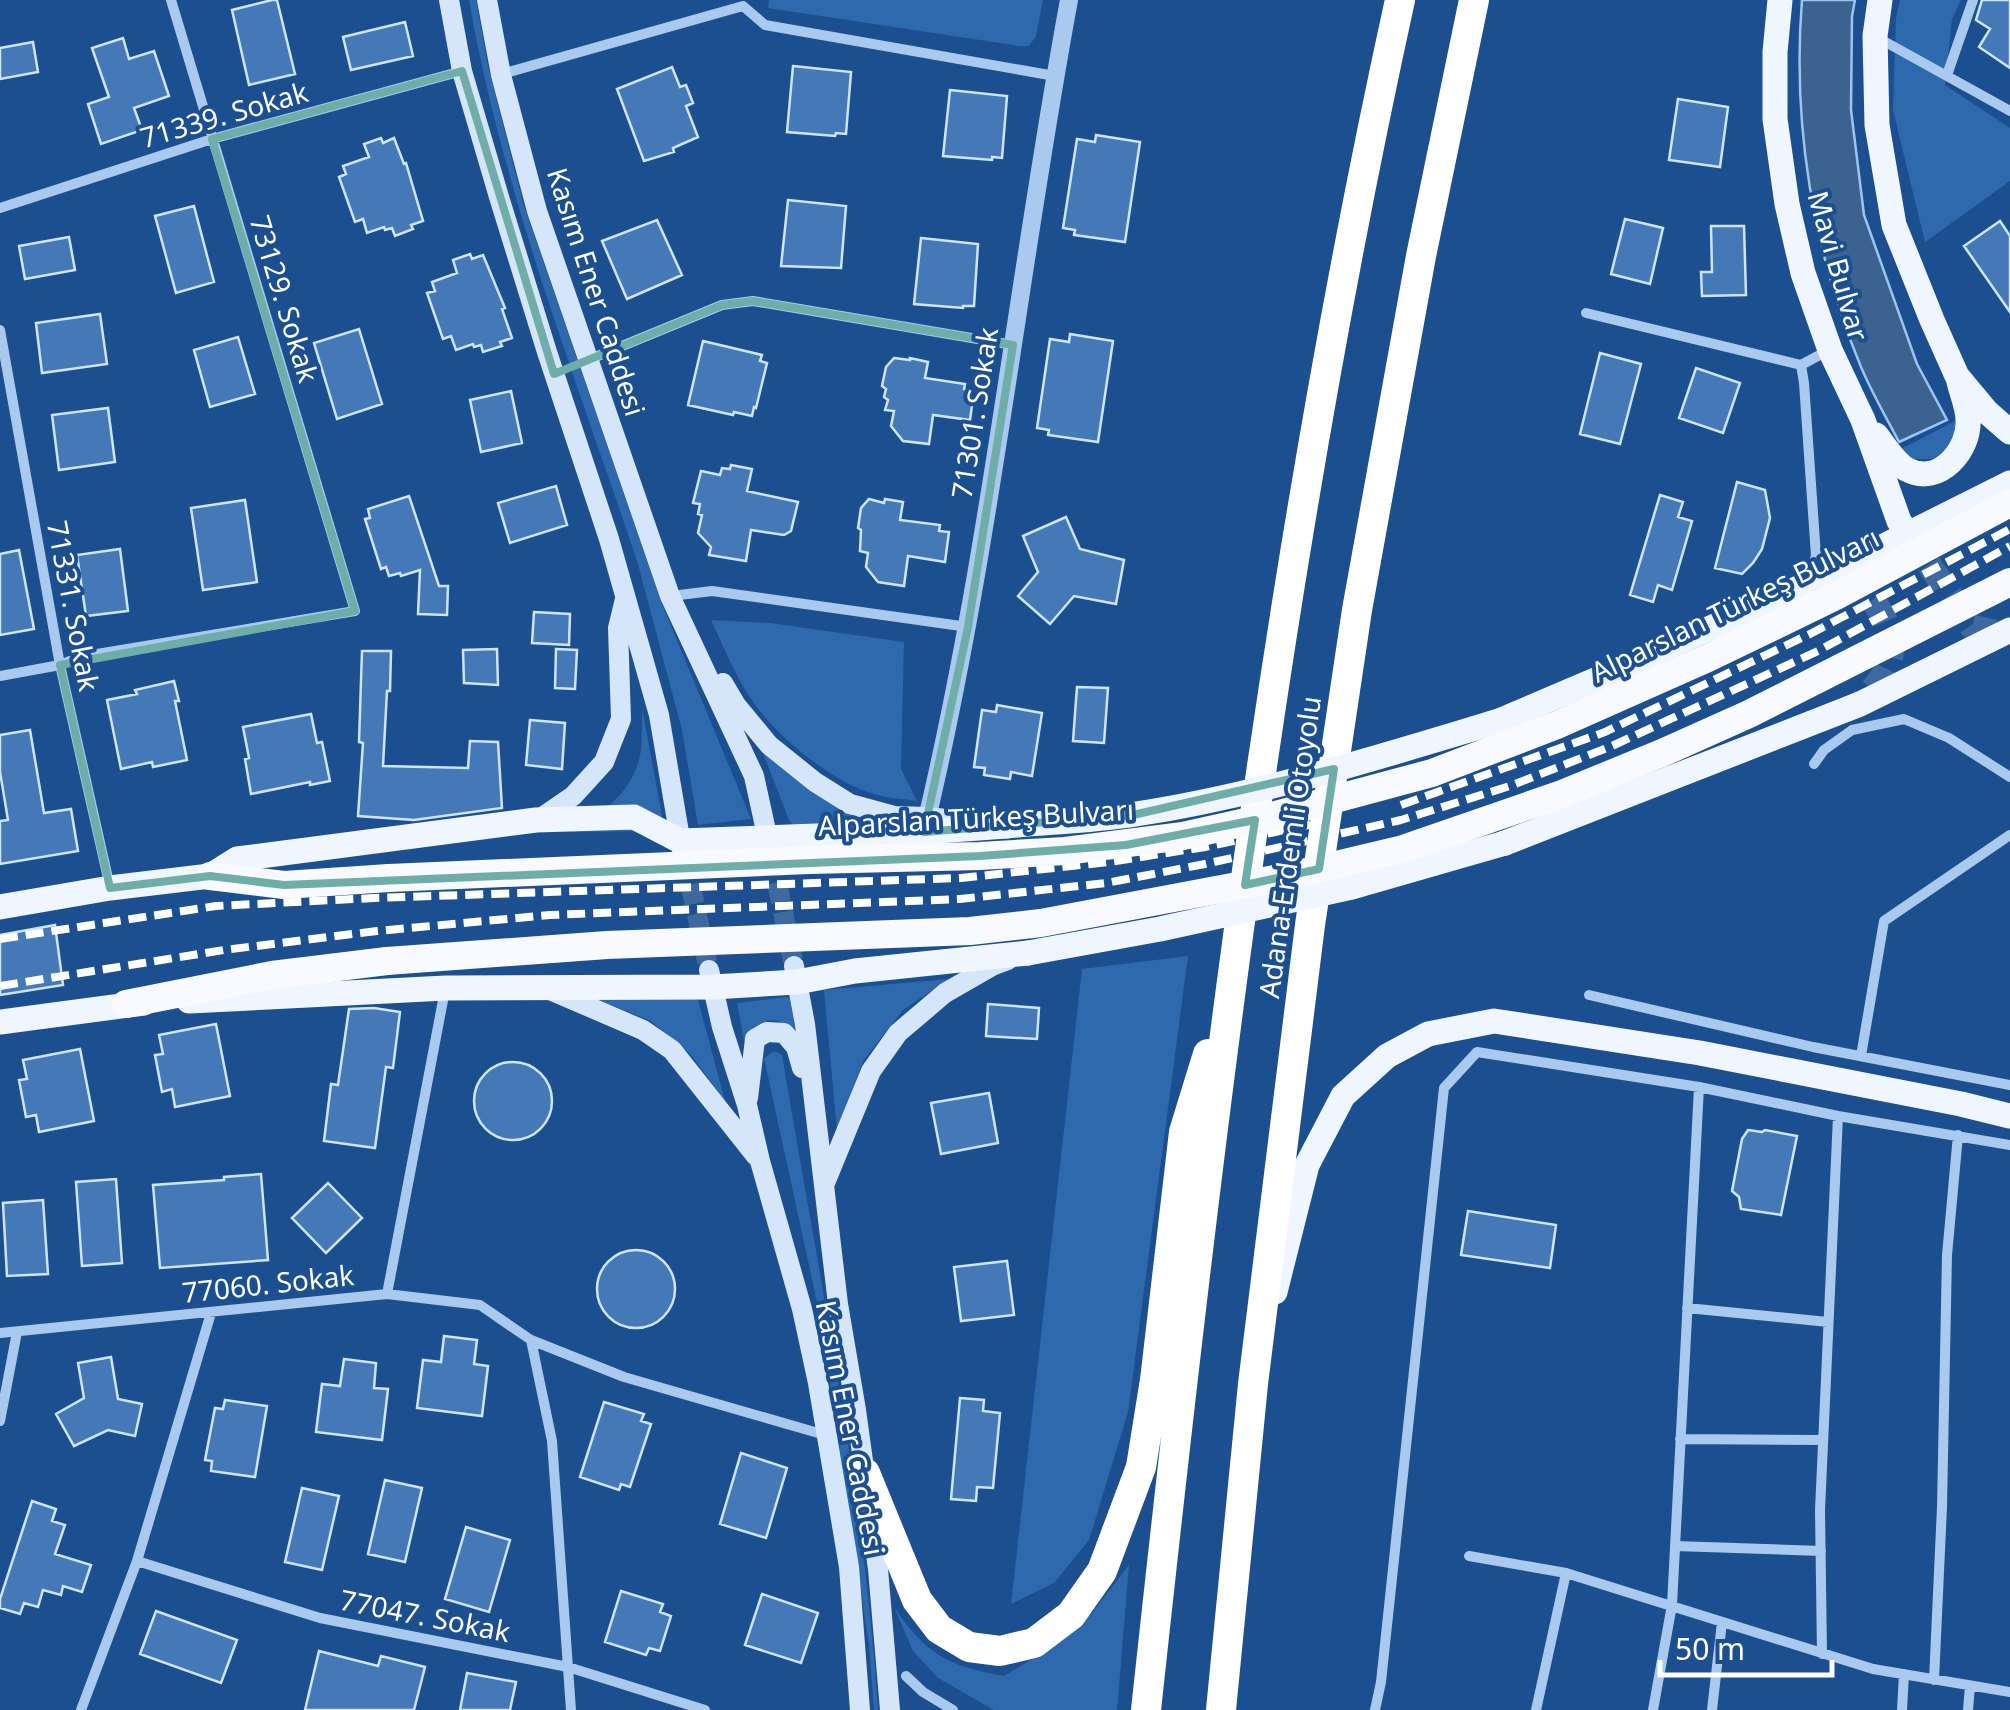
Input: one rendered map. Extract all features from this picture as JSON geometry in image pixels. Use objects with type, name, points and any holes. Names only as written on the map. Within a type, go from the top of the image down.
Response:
[{"type":"highway","name":"Adana-Erdemli Otoyolu","points":[[1146,1710],[1232,974],[1298,528],[1400,0]]},
{"type":"highway","name":"Adana-Erdemli Otoyolu","points":[[1221,1710],[1253,1384],[1310,925],[1357,610],[1421,256],[1474,0]]},
{"type":"highway","name":"Alparslan Türkeş Bulvarı","points":[[210,876],[284,886],[389,878],[980,856],[1164,839],[1264,818],[1432,773],[1557,725],[1836,596],[2010,503]]},
{"type":"highway","points":[[126,1004],[272,974],[388,961],[625,944],[1041,924],[1285,877],[1403,849],[1562,794],[1749,714],[2010,582]]},
{"type":"highway","points":[[865,1473],[917,1600],[939,1629],[969,1647],[1000,1651],[1034,1643],[1071,1615],[1102,1571],[1140,1467],[1156,1380],[1184,1132],[1232,974]]},
{"type":"main road","points":[[449,0],[462,71],[541,335],[610,539],[659,716],[682,848]]},
{"type":"main road","name":"Kasım Ener Caddesi","points":[[487,0],[500,75],[537,211],[670,596]]},
{"type":"main road","name":"Mavi Bulvar","points":[[1780,0],[1775,120],[1787,204],[1803,273],[1830,350],[1863,420],[1908,534]]},
{"type":"main road","points":[[1863,420],[1906,469],[1925,474],[1953,462],[1964,446],[1969,422],[1957,376],[1894,225],[1877,125],[1875,36],[1880,0]]},
{"type":"main road","points":[[1957,376],[2010,432]]},
{"type":"main road","name":"Alparslan Türkeş Bulvarı","points":[[0,907],[210,876],[237,858],[536,820],[634,817],[682,848],[769,846],[926,824],[1006,826],[1134,814],[1222,798],[1370,760],[1499,720],[1800,587],[2010,482]]},
{"type":"main road","points":[[670,596],[736,705],[769,745],[850,804],[926,824]]},
{"type":"main road","points":[[670,596],[754,776],[769,846]]},
{"type":"main road","points":[[536,820],[573,796],[604,762],[621,719],[618,628],[625,597]]},
{"type":"main road","points":[[0,1022],[126,1004],[446,988],[546,988],[855,971],[1028,952],[1160,929],[1352,887],[1505,842],[1860,704],[2007,633]]},
{"type":"main road","points":[[824,1185],[871,1071],[898,1033],[945,994],[992,966],[1028,952]]},
{"type":"main road","points":[[795,974],[816,1115]]},
{"type":"main road","name":"Kasım Ener Caddesi","points":[[711,978],[802,1309],[849,1567],[860,1710]]},
{"type":"main road","points":[[546,988],[642,1030],[672,1050],[760,1161]]},
{"type":"main road","points":[[1253,1384],[1307,1165],[1344,1096],[1388,1056],[1428,1034],[1494,1021],[1700,1054],[2010,1116]]},
{"type":"main road","points":[[747,1105],[755,1039],[767,1032],[784,1033],[796,1048],[816,1115]]},
{"type":"main road","name":"Kasım Ener Caddesi","points":[[816,1115],[838,1304],[878,1569],[890,1710]]},
{"type":"street","name":"73129. Sokak","points":[[60,665],[79,657],[355,611],[171,0]]},
{"type":"street","points":[[753,0],[753,15]]},
{"type":"street","name":"71301. Sokak","points":[[926,824],[968,627],[1068,0]]},
{"type":"street","points":[[1946,75],[1973,0]]},
{"type":"street","points":[[500,75],[743,6],[765,25],[1055,76]]},
{"type":"street","points":[[1875,36],[2010,111]]},
{"type":"street","name":"71339. Sokak","points":[[0,208],[212,140],[462,71]]},
{"type":"street","points":[[587,361],[722,305],[754,301],[1014,345]]},
{"type":"street","points":[[1586,313],[1800,365],[1830,350]]},
{"type":"street","name":"71331. Sokak","points":[[0,330],[60,665],[110,888]]},
{"type":"street","points":[[1800,365],[1816,556],[1800,587]]},
{"type":"street","points":[[670,596],[712,591],[968,627]]},
{"type":"street","points":[[0,676],[60,665]]},
{"type":"street","points":[[1814,764],[1824,750],[1852,730],[1904,719],[1949,738],[2010,778]]},
{"type":"street","points":[[1861,1056],[1884,920],[2010,835]]},
{"type":"street","points":[[387,1294],[446,988]]},
{"type":"street","points":[[1588,995],[2010,1085]]},
{"type":"street","points":[[1375,1710],[1444,1088],[1477,1052],[1698,1086],[1838,1116],[2010,1145]]},
{"type":"street","points":[[1653,1710],[1672,1605],[1698,1086]]},
{"type":"street","points":[[1822,1654],[1823,1440],[1838,1116]]},
{"type":"street","points":[[1934,1680],[1942,1507],[1946,1255],[1958,1135]]},
{"type":"street","name":"77060. Sokak","points":[[0,1333],[387,1294],[480,1305],[531,1340],[624,1377],[827,1435]]},
{"type":"street","points":[[1687,1308],[1828,1322]]},
{"type":"street","points":[[81,1710],[137,1562],[211,1313]]},
{"type":"street","points":[[0,1421],[18,1332]]},
{"type":"street","points":[[531,1340],[552,1441],[572,1710]]},
{"type":"street","points":[[1680,1438],[1823,1440]]},
{"type":"street","points":[[1675,1546],[1821,1551]]},
{"type":"street","points":[[1468,1556],[1566,1573],[1873,1669],[2010,1692]]},
{"type":"street","name":"77047. Sokak","points":[[137,1562],[320,1618],[568,1667],[706,1710]]},
{"type":"street","points":[[1536,1710],[1566,1573]]},
{"type":"street","points":[[1712,1710],[1722,1622]]},
{"type":"street","points":[[1902,1710],[1904,1674]]},
{"type":"street","points":[[906,1676],[953,1710]]},
{"type":"street","points":[[1968,1710],[1970,1686]]},
{"type":"highlighted area","points":[[462,71],[554,374],[722,305],[753,301],[1013,345],[968,627],[924,832],[1133,815],[1334,769],[1319,869],[1245,885],[1255,820],[1126,845],[980,856],[284,885],[210,876],[110,888],[60,665],[355,611],[212,139]]},
{"type":"shaded area","points":[[469,0],[476,0],[488,66],[523,203],[662,604],[751,819],[698,825],[682,730],[638,564],[521,215],[483,72]]},
{"type":"shaded area","points":[[769,0],[1043,0],[1036,36],[1029,46],[1019,46],[768,8]]},
{"type":"shaded area","points":[[1802,0],[1855,0],[1851,110],[1864,215],[1917,364],[1947,420],[1899,442],[1874,396],[1844,323],[1819,233],[1800,94]]},
{"type":"shaded area","points":[[1900,0],[1961,0],[1952,19],[1945,85],[2010,128],[2010,181],[1925,242],[1893,110]]},
{"type":"shaded area","points":[[1957,420],[1954,440],[1937,459],[1912,459],[1901,449]]},
{"type":"shaded area","points":[[711,620],[770,623],[904,642],[901,769],[917,801],[886,797],[851,785],[800,751],[751,700]]},
{"type":"shaded area","points":[[642,708],[663,821],[654,831],[571,832],[616,799],[633,776],[641,749]]},
{"type":"shaded area","points":[[761,748],[891,823],[795,827]]},
{"type":"shaded area","points":[[1188,956],[1128,1412],[1089,1540],[1054,1583],[1011,1604],[1082,969]]},
{"type":"shaded area","points":[[949,979],[903,1010],[863,1061],[837,1131],[824,990]]},
{"type":"shaded area","points":[[794,996],[796,1036],[782,1023],[769,1020],[744,1041],[737,1003]]},
{"type":"shaded area","points":[[596,999],[698,1000],[725,1101],[691,1055],[651,1021]]},
{"type":"shaded area","points":[[774,1051],[782,1055],[851,1463],[878,1710],[874,1710],[869,1645],[820,1316],[764,1058]]},
{"type":"shaded area","points":[[1129,1565],[1117,1710],[994,1710],[938,1678],[913,1651],[894,1607],[917,1636],[940,1655],[967,1668],[1004,1676],[1091,1614]]},
{"type":"building","points":[[277,0],[295,74],[249,85],[232,10]]},
{"type":"building","points":[[1982,0],[2010,0],[2010,68],[1979,47],[1990,29],[1976,20]]},
{"type":"building","points":[[405,22],[413,56],[351,70],[343,37]]},
{"type":"building","points":[[123,38],[129,59],[154,51],[169,96],[134,108],[142,130],[101,144],[88,104],[109,97],[92,48]]},
{"type":"building","points":[[33,42],[38,72],[0,79],[0,48]]},
{"type":"building","points":[[793,66],[851,72],[846,134],[787,132]]},
{"type":"building","points":[[672,67],[680,87],[686,85],[693,103],[686,106],[698,137],[673,148],[674,152],[644,161],[617,89]]},
{"type":"building","points":[[950,90],[1007,96],[1002,158],[943,156]]},
{"type":"building","points":[[1678,99],[1728,107],[1720,167],[1669,160]]},
{"type":"building","points":[[1096,135],[1140,142],[1125,242],[1074,235],[1075,230],[1063,228],[1077,139],[1095,142]]},
{"type":"building","points":[[381,138],[383,143],[394,138],[406,163],[423,221],[395,236],[392,228],[367,233],[363,219],[355,222],[339,177],[346,174],[343,166],[369,157],[364,144]]},
{"type":"building","points":[[788,200],[846,206],[841,268],[781,266]]},
{"type":"building","points":[[194,206],[214,282],[176,293],[155,216]]},
{"type":"building","points":[[1625,219],[1663,228],[1650,284],[1611,274]]},
{"type":"building","points":[[657,220],[682,275],[627,299],[602,241]]},
{"type":"building","points":[[2000,221],[2010,236],[2010,312],[1964,246]]},
{"type":"building","points":[[1711,226],[1744,226],[1746,295],[1702,296],[1701,272],[1712,272]]},
{"type":"building","points":[[69,237],[75,270],[25,279],[19,246]]},
{"type":"building","points":[[921,238],[978,244],[974,306],[914,304]]},
{"type":"building","points":[[470,254],[472,259],[483,255],[505,308],[502,309],[512,338],[483,352],[481,345],[473,344],[456,350],[451,336],[443,339],[427,293],[435,291],[432,282],[457,273],[453,260]]},
{"type":"building","points":[[100,314],[107,364],[42,373],[36,323]]},
{"type":"building","points":[[359,329],[382,404],[337,419],[314,343]]},
{"type":"building","points":[[1070,334],[1113,341],[1098,442],[1048,435],[1049,430],[1037,428],[1050,339],[1069,342]]},
{"type":"building","points":[[238,337],[255,394],[210,407],[194,350]]},
{"type":"building","points":[[703,341],[762,355],[760,361],[767,363],[752,416],[688,405]]},
{"type":"building","points":[[1600,353],[1641,364],[1620,444],[1580,434]]},
{"type":"building","points":[[894,358],[928,362],[925,378],[965,384],[964,389],[974,391],[970,420],[933,415],[929,444],[903,441],[891,426],[894,411],[885,410],[888,400],[882,386],[886,367]]},
{"type":"building","points":[[1696,368],[1740,383],[1723,433],[1679,418]]},
{"type":"building","points":[[511,391],[522,443],[481,452],[470,400]]},
{"type":"building","points":[[108,408],[115,462],[59,470],[52,415]]},
{"type":"building","points":[[731,465],[752,469],[747,491],[798,502],[791,531],[784,535],[751,530],[746,561],[709,555],[711,547],[698,533],[700,504],[693,503],[701,471],[720,475],[722,468],[730,469]]},
{"type":"building","points":[[1737,482],[1765,490],[1770,518],[1762,549],[1742,574],[1715,568]]},
{"type":"building","points":[[556,486],[567,525],[510,543],[498,503]]},
{"type":"building","points":[[1660,495],[1683,502],[1678,517],[1692,521],[1672,590],[1658,585],[1653,602],[1630,595]]},
{"type":"building","points":[[409,496],[439,586],[448,586],[447,615],[418,614],[420,570],[389,576],[386,567],[381,569],[365,519],[370,518],[368,509]]},
{"type":"building","points":[[869,499],[903,502],[900,520],[940,525],[939,531],[949,532],[945,562],[908,556],[904,586],[878,582],[866,567],[868,553],[860,551],[861,508]]},
{"type":"building","points":[[245,500],[257,582],[203,590],[191,508]]},
{"type":"building","points":[[1066,517],[1080,549],[1124,560],[1116,604],[1074,596],[1050,624],[1018,596],[1038,572],[1023,536]]},
{"type":"building","points":[[120,549],[128,611],[86,616],[77,555]]},
{"type":"building","points":[[19,550],[34,629],[0,635],[0,554]]},
{"type":"building","points":[[534,612],[570,614],[569,645],[532,643]]},
{"type":"building","points":[[497,649],[498,685],[464,683],[463,650]]},
{"type":"building","points":[[556,649],[577,650],[575,689],[555,688]]},
{"type":"building","points":[[362,651],[391,651],[383,766],[468,768],[470,741],[498,742],[502,808],[414,820],[358,816],[363,743],[359,742]]},
{"type":"building","points":[[174,681],[187,760],[121,769],[107,700]]},
{"type":"building","points":[[1077,687],[1108,688],[1104,743],[1073,741]]},
{"type":"building","points":[[997,705],[1042,713],[1032,776],[1011,772],[1010,779],[984,775],[985,768],[974,767],[982,710],[996,712]]},
{"type":"building","points":[[311,714],[330,781],[251,794],[243,727]]},
{"type":"building","points":[[530,720],[565,723],[562,769],[526,765]]},
{"type":"building","points":[[30,730],[44,813],[71,809],[78,851],[0,864],[0,821],[8,820],[0,772],[0,735]]},
{"type":"building","points":[[55,925],[63,985],[0,995],[0,935]]},
{"type":"building","points":[[988,1004],[1039,1008],[1037,1039],[986,1036]]},
{"type":"building","points":[[349,1009],[400,1012],[393,1068],[386,1067],[375,1148],[324,1141],[331,1084],[338,1085]]},
{"type":"building","points":[[216,1024],[230,1096],[175,1107],[172,1089],[162,1092],[155,1055],[163,1054],[159,1035]]},
{"type":"building","points":[[80,1049],[94,1121],[39,1132],[36,1115],[26,1117],[19,1080],[27,1079],[23,1060]]},
{"type":"building","points":[[505,1062],[521,1062],[546,1079],[552,1101],[546,1123],[535,1134],[521,1140],[505,1140],[480,1123],[474,1109],[474,1093],[491,1068]]},
{"type":"building","points":[[989,1093],[998,1143],[941,1154],[931,1103]]},
{"type":"building","points":[[1748,1130],[1797,1136],[1781,1215],[1741,1209],[1739,1197],[1732,1191],[1742,1139]]},
{"type":"building","points":[[261,1174],[268,1260],[160,1268],[153,1185]]},
{"type":"building","points":[[116,1179],[122,1263],[82,1266],[76,1182]]},
{"type":"building","points":[[328,1183],[362,1218],[326,1253],[292,1218]]},
{"type":"building","points":[[43,1200],[48,1274],[7,1276],[3,1203]]},
{"type":"building","points":[[1468,1211],[1556,1225],[1550,1268],[1461,1255]]},
{"type":"building","points":[[636,1250],[664,1261],[675,1289],[664,1317],[636,1328],[608,1317],[597,1289],[608,1261]]},
{"type":"building","points":[[1007,1261],[1014,1315],[961,1321],[954,1267]]},
{"type":"building","points":[[444,1336],[477,1340],[474,1364],[488,1366],[482,1416],[417,1408],[423,1360],[441,1362]]},
{"type":"building","points":[[111,1357],[118,1399],[142,1404],[135,1436],[108,1430],[74,1446],[56,1414],[84,1398],[78,1363]]},
{"type":"building","points":[[344,1359],[376,1363],[374,1388],[388,1389],[382,1440],[316,1432],[322,1384],[340,1386]]},
{"type":"building","points":[[960,1398],[984,1400],[983,1411],[1000,1413],[993,1488],[977,1487],[976,1501],[951,1499]]},
{"type":"building","points":[[225,1400],[267,1406],[255,1477],[211,1471],[212,1461],[205,1460],[215,1408],[223,1409]]},
{"type":"building","points":[[604,1402],[644,1414],[641,1421],[651,1424],[630,1487],[621,1484],[619,1490],[580,1477]]},
{"type":"building","points":[[741,1453],[787,1468],[766,1538],[720,1524]]},
{"type":"building","points":[[385,1480],[422,1488],[405,1562],[368,1554]]},
{"type":"building","points":[[302,1488],[339,1496],[322,1570],[285,1562]]},
{"type":"building","points":[[32,1501],[56,1509],[52,1521],[65,1525],[55,1554],[91,1565],[82,1592],[63,1586],[61,1595],[43,1590],[38,1607],[24,1603],[20,1614],[0,1608],[0,1599]]},
{"type":"building","points":[[466,1527],[510,1540],[489,1612],[445,1599]]},
{"type":"building","points":[[621,1591],[663,1604],[660,1612],[671,1616],[660,1651],[649,1648],[646,1655],[605,1642]]},
{"type":"building","points":[[762,1594],[818,1613],[801,1663],[745,1645]]},
{"type":"building","points":[[156,1611],[237,1640],[221,1683],[140,1654]]},
{"type":"building","points":[[319,1651],[378,1666],[381,1656],[425,1667],[414,1710],[305,1710]]},
{"type":"building","points":[[467,1673],[516,1682],[510,1710],[460,1710]]},
{"type":"tunnel","points":[[1908,534],[1972,627],[2002,634]]},
{"type":"tunnel","points":[[1841,582],[1871,599],[1885,620],[1892,644],[1886,670],[1860,704]]},
{"type":"tunnel","points":[[771,853],[794,966]]},
{"type":"tunnel","points":[[684,855],[709,970]]},
{"type":"railway","points":[[1401,805],[1605,732],[1812,633],[2010,529]]},
{"type":"railway","points":[[0,986],[224,950],[377,931],[550,915],[960,899],[1106,883],[1205,864],[1401,820],[1510,786],[1612,746],[1818,651],[2010,546]]},
{"type":"railway","points":[[0,939],[216,906],[961,878],[1109,862],[1205,847],[1327,821]]}]
